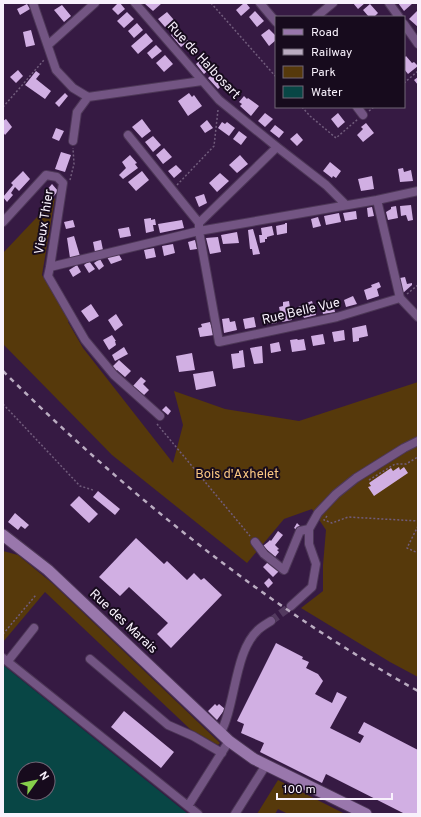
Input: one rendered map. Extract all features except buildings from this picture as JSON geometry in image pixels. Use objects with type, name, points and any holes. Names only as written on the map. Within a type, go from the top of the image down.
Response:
[{"type":"main road","name":"Rue des Marais","points":[[3,535],[48,570],[229,742],[254,759],[366,814]]},
{"type":"street","points":[[33,3],[56,70],[73,88],[88,96],[202,81]]},
{"type":"street","points":[[49,49],[95,3]]},
{"type":"street","name":"Rue de Halbosart","points":[[135,3],[219,100],[326,185],[346,205]]},
{"type":"street","points":[[260,3],[275,21]]},
{"type":"street","points":[[317,16],[333,3]]},
{"type":"street","points":[[389,3],[398,16]]},
{"type":"street","points":[[405,25],[418,44]]},
{"type":"street","points":[[73,141],[77,112],[88,96]]},
{"type":"street","points":[[358,108],[364,115]]},
{"type":"street","points":[[128,135],[172,190],[199,227],[277,147]]},
{"type":"street","name":"Vieux Thier","points":[[3,222],[46,176],[57,177],[63,183],[50,267],[199,227],[377,200],[418,191]]},
{"type":"street","points":[[377,200],[400,298],[418,316]]},
{"type":"street","name":"Rue Belle Vue","points":[[199,227],[219,342],[337,317],[400,298]]},
{"type":"street","points":[[50,267],[48,276],[85,340],[114,375],[158,420]]},
{"type":"street","points":[[291,606],[312,587],[316,564],[309,544],[309,530],[318,513],[341,490],[356,478],[418,441]]},
{"type":"street","points":[[255,542],[264,554],[284,570],[300,531],[309,530]]},
{"type":"street","points":[[220,734],[226,724],[241,661],[248,644],[257,630],[270,621]]},
{"type":"street","points":[[34,628],[5,659],[198,814]]},
{"type":"street","points":[[90,659],[168,726],[193,736],[222,753]]},
{"type":"street","points":[[188,806],[229,742]]},
{"type":"street","points":[[235,814],[266,765]]},
{"type":"path","points":[[211,3],[275,76]]},
{"type":"path","points":[[3,107],[49,49]]},
{"type":"path","points":[[405,82],[418,71]]},
{"type":"path","points":[[172,190],[214,146],[219,100]]},
{"type":"path","points":[[303,108],[336,138],[364,115]]},
{"type":"path","points":[[400,298],[404,297],[418,285]]},
{"type":"path","points":[[3,404],[80,486],[93,490]]},
{"type":"path","points":[[158,420],[255,542]]},
{"type":"path","points":[[364,483],[395,464],[406,464],[418,457]]},
{"type":"path","points":[[328,514],[324,520],[332,523],[348,517],[418,521]]},
{"type":"path","points":[[418,526],[407,548],[418,553]]},
{"type":"path","points":[[3,634],[36,594]]},
{"type":"green space","name":"Bois d'Axhelet","points":[[55,198],[42,275],[70,320],[68,322],[83,348],[173,463],[183,425],[174,391],[225,409],[299,421],[418,382],[418,677],[390,662],[301,608],[323,591],[323,565],[326,530],[312,509],[284,519],[247,563],[112,455],[3,344],[3,253]]},
{"type":"green space","points":[[3,551],[18,555],[52,583],[220,743],[218,745],[190,729],[45,592],[3,642]]},
{"type":"green space","points":[[278,780],[345,814],[288,814],[278,809],[275,814],[257,814]]},
{"type":"water","points":[[3,665],[188,814],[3,814]]},
{"type":"tunnel","points":[[271,621],[291,606]]},
{"type":"railway","points":[[3,371],[50,417],[99,461],[148,504],[200,545],[252,585],[306,622],[361,658],[418,691]]}]
